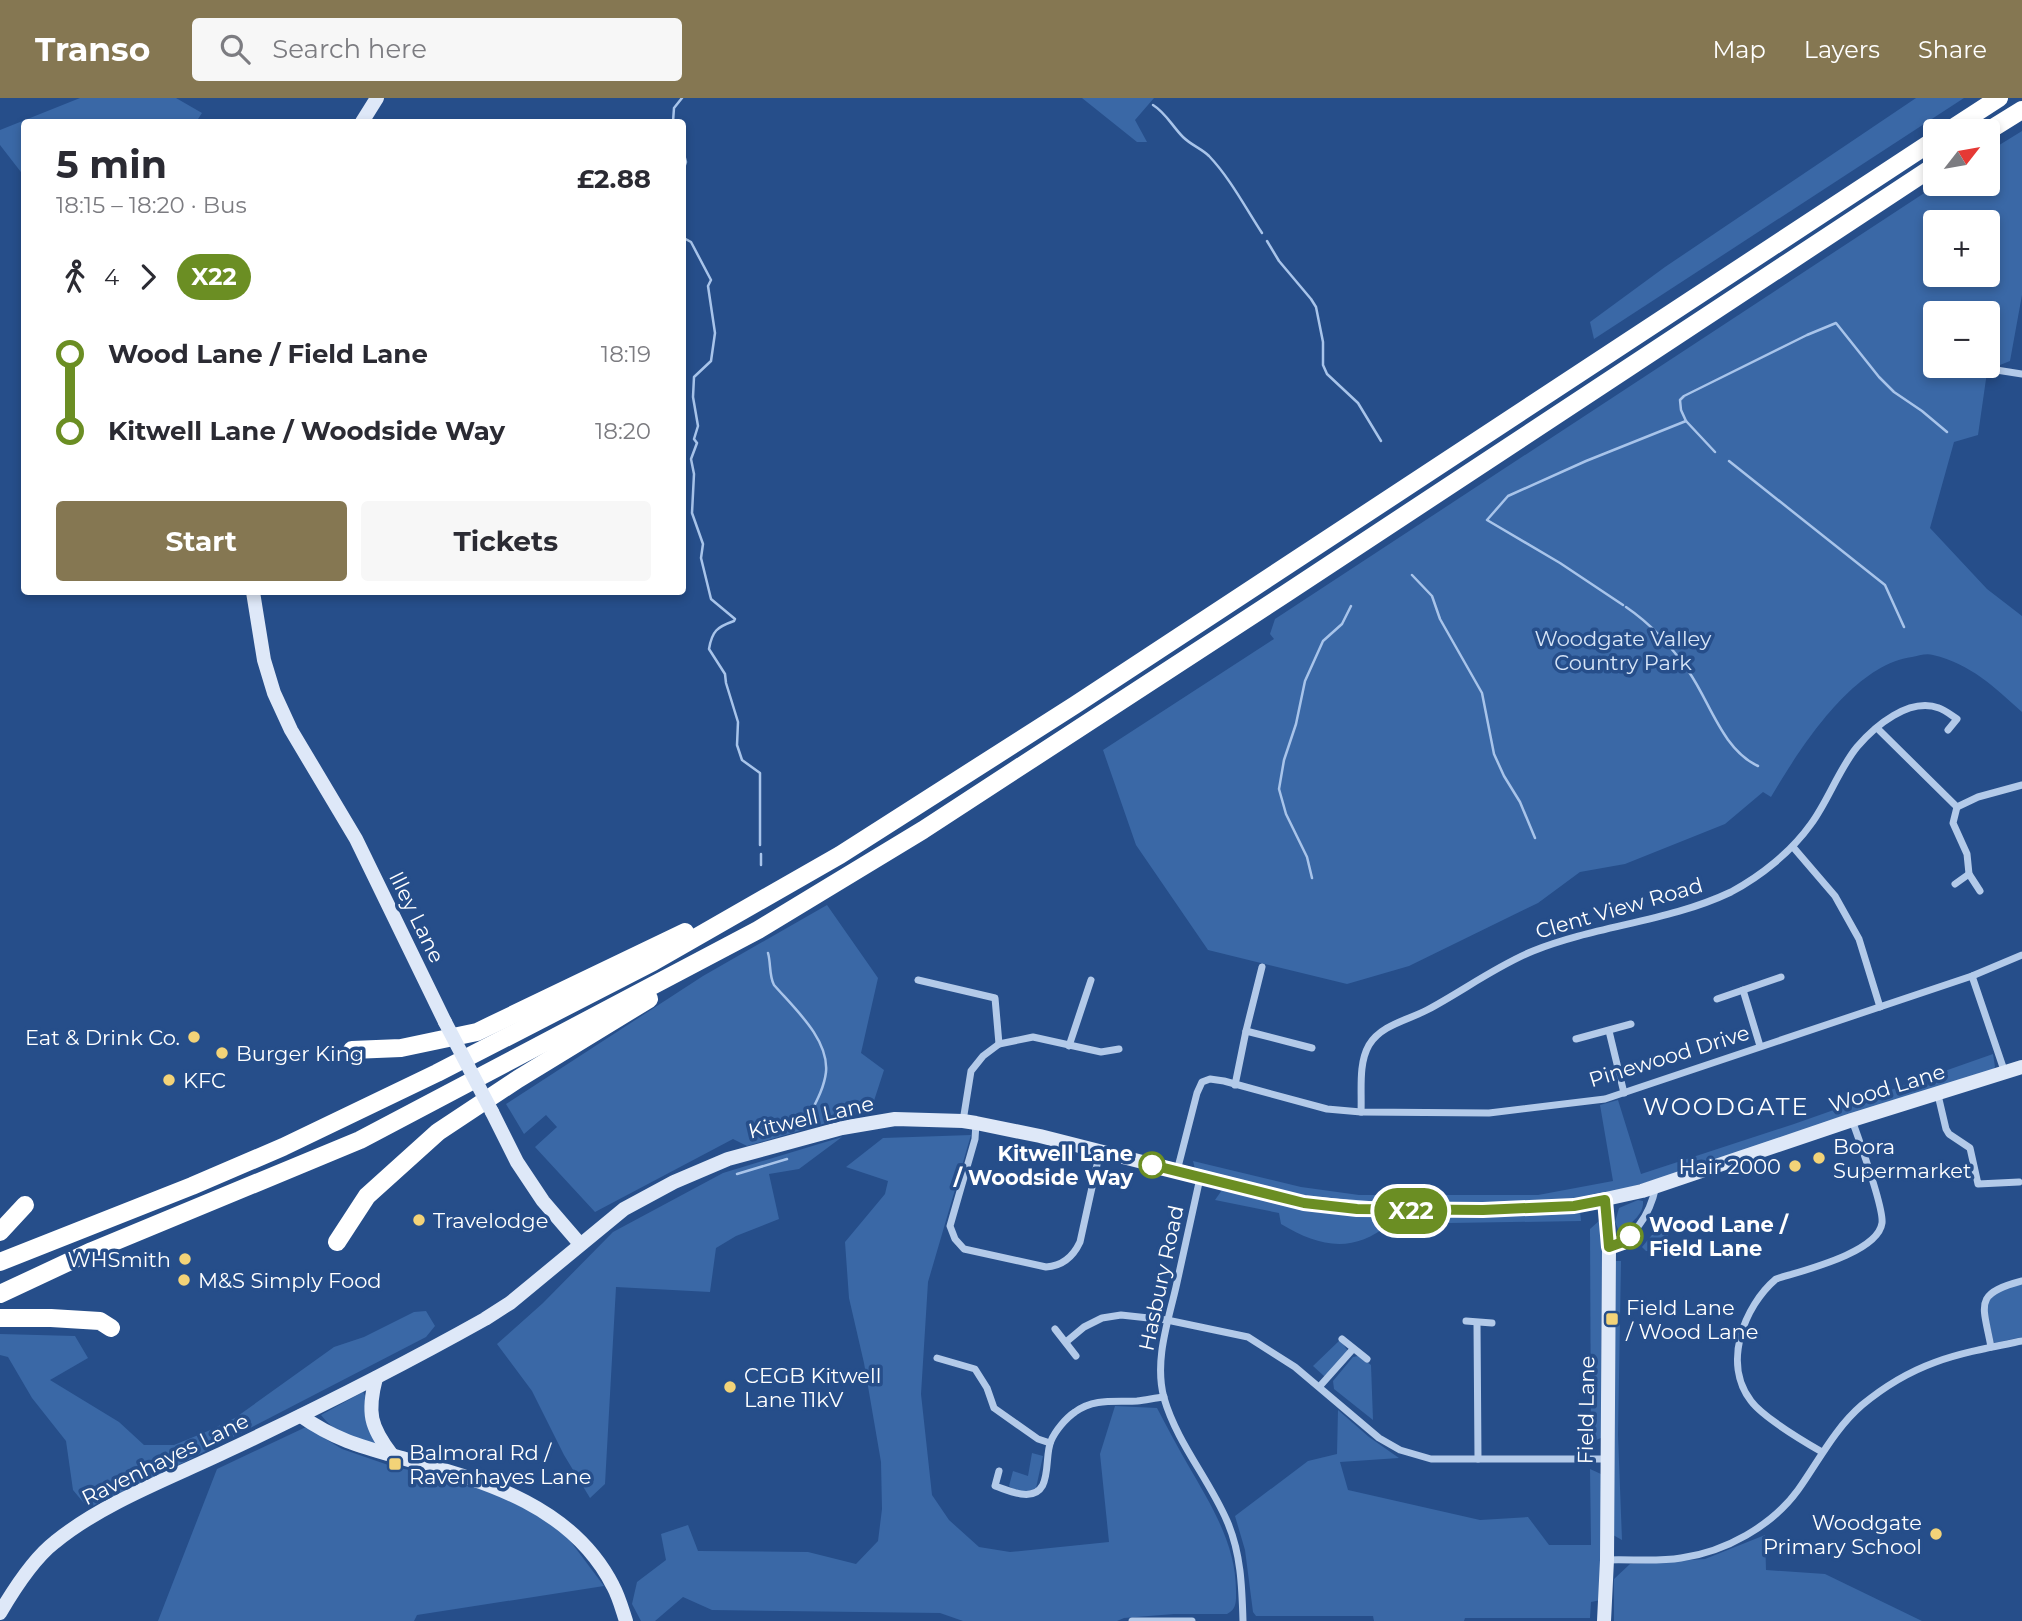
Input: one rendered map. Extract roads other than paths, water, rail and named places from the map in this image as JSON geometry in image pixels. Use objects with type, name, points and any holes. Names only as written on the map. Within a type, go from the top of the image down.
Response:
[{"type":"highway","points":[[1967,119],[1999,98]]},
{"type":"highway","points":[[2000,124],[2022,110]]},
{"type":"highway","points":[[0,1262],[283,1147],[437,1073],[653,962],[815,869],[961,779],[1923,148]]},
{"type":"highway","points":[[337,1242],[367,1196],[438,1132],[518,1079],[923,830],[1923,174]]},
{"type":"highway","points":[[352,1049],[401,1048],[477,1032],[815,869]]},
{"type":"highway","points":[[0,1294],[92,1251],[360,1140],[758,930]]},
{"type":"highway","points":[[0,1232],[25,1205]]},
{"type":"highway","points":[[0,1318],[100,1321],[111,1328]]},
{"type":"street","points":[[364,119],[377,98]]},
{"type":"street","points":[[2000,371],[2022,374]]},
{"type":"street","name":"Illey Lane","points":[[253,595],[264,660],[274,694],[291,730],[356,839],[517,1162],[543,1201],[580,1244]]},
{"type":"street","name":"Clent View Road","points":[[1362,1112],[1363,1061],[1369,1045],[1379,1032],[1424,1012],[1532,952],[1612,927],[1676,914],[1731,891],[1793,847],[1811,824],[1856,748],[1877,728],[1906,709],[1923,706],[1938,708],[1957,719],[1948,730]]},
{"type":"street","points":[[1877,728],[1957,807]]},
{"type":"street","points":[[1980,891],[1969,874],[1966,854],[1953,822],[1957,807],[1978,797],[2022,785]]},
{"type":"street","points":[[1793,847],[1835,896],[1859,939],[1880,1007]]},
{"type":"street","points":[[1955,884],[1969,874]]},
{"type":"street","name":"Pinewood Drive","points":[[1177,1171],[1197,1093],[1202,1082],[1210,1079],[1327,1109],[1362,1112],[1489,1113],[1605,1099],[1972,976],[2022,955]]},
{"type":"street","points":[[1235,1084],[1262,967]]},
{"type":"street","points":[[1972,976],[2006,1073]]},
{"type":"street","points":[[1717,999],[1781,977]]},
{"type":"street","points":[[1069,1046],[1090,980]]},
{"type":"street","points":[[918,981],[995,998],[999,1044]]},
{"type":"street","points":[[1742,990],[1760,1046]]},
{"type":"street","points":[[1576,1039],[1631,1024]]},
{"type":"street","points":[[1246,1031],[1312,1048]]},
{"type":"street","points":[[1609,1031],[1624,1093]]},
{"type":"street","points":[[1100,1151],[1080,1242],[1066,1261],[1046,1267],[964,1249],[955,1239],[950,1226],[975,1139],[970,1122],[971,1072],[983,1056],[999,1044],[1033,1037],[1101,1052],[1119,1049]]},
{"type":"street","name":"Wood Lane","points":[[1605,1200],[1657,1186],[1852,1120],[2022,1068]]},
{"type":"street","points":[[1938,1095],[1949,1134],[1970,1147],[1978,1184],[2019,1182]]},
{"type":"street","name":"Kitwell Lane","points":[[376,1378],[485,1320],[510,1303],[624,1209],[674,1182],[728,1159],[842,1129],[895,1119],[970,1122],[1100,1151],[1304,1203],[1370,1209],[1483,1210],[1574,1206],[1605,1200]]},
{"type":"street","points":[[1822,1452],[1751,1402],[1739,1380],[1737,1358],[1747,1317],[1766,1287],[1776,1279],[1863,1248],[1876,1237],[1882,1223],[1879,1206],[1852,1120]]},
{"type":"street","name":"Hasbury Road","points":[[1200,1178],[1167,1320],[1161,1357],[1164,1396],[1189,1455],[1227,1522],[1237,1550],[1242,1587],[1242,1621]]},
{"type":"street","points":[[1609,1247],[1623,1242],[1633,1234],[1651,1206],[1657,1186]]},
{"type":"street","name":"Field Lane","points":[[1604,1621],[1607,1560],[1609,1247],[1605,1200]]},
{"type":"street","points":[[1991,1348],[1984,1307],[1986,1296],[1998,1287],[2022,1281]]},
{"type":"street","points":[[1066,1342],[1084,1327],[1102,1318],[1121,1315],[1167,1320],[1248,1337],[1274,1352],[1320,1386],[1379,1438],[1400,1450],[1431,1459],[1606,1459]]},
{"type":"street","points":[[1466,1321],[1492,1323]]},
{"type":"street","points":[[1476,1323],[1478,1459]]},
{"type":"street","points":[[1055,1329],[1076,1356]]},
{"type":"street","points":[[1342,1339],[1367,1359]]},
{"type":"street","points":[[1607,1560],[1680,1559],[1703,1554],[1733,1542],[1780,1511],[1797,1492],[1822,1452],[1859,1407],[1895,1381],[1943,1358],[2022,1341]]},
{"type":"street","points":[[1320,1386],[1353,1349]]},
{"type":"street","points":[[937,1358],[975,1369],[988,1388],[994,1408],[1038,1440],[1050,1443]]},
{"type":"street","points":[[376,1378],[370,1405],[373,1427],[392,1455]]},
{"type":"street","name":"Ravenhayes Lane","points":[[0,1613],[32,1567],[53,1543],[78,1525],[376,1378]]},
{"type":"street","points":[[999,1471],[995,1486],[1023,1495],[1040,1489],[1046,1481],[1050,1443],[1076,1411],[1090,1404],[1113,1399],[1136,1401],[1164,1396]]},
{"type":"street","points":[[301,1416],[344,1442],[476,1479],[525,1499],[547,1512],[567,1528],[595,1558],[613,1586],[626,1621]]},
{"type":"street","points":[[1132,1621],[1192,1621]]},
{"type":"waterway","points":[[673,119],[674,108],[682,98]]},
{"type":"waterway","points":[[1153,105],[1183,137],[1217,165],[1262,233]]},
{"type":"waterway","points":[[686,239],[691,242],[711,280],[708,286],[715,333],[711,361],[694,377],[693,397],[698,426],[694,439],[697,443],[691,459],[694,474],[692,513],[703,544],[701,558],[711,599],[735,619],[716,630],[709,649],[725,674],[738,722],[737,745],[742,760],[760,773],[760,845]]},
{"type":"waterway","points":[[1267,241],[1279,261],[1316,307],[1323,342],[1323,365],[1327,374],[1358,403],[1381,441]]},
{"type":"waterway","points":[[1686,421],[1680,400],[1684,396],[1836,323],[1894,392],[1947,432]]},
{"type":"waterway","points":[[1623,605],[1560,563],[1487,520],[1508,496],[1686,421],[1715,452]]},
{"type":"waterway","points":[[1729,461],[1885,585],[1904,627]]},
{"type":"waterway","points":[[1412,575],[1432,596],[1440,619],[1482,693],[1494,754],[1520,802],[1535,838]]},
{"type":"waterway","points":[[1312,878],[1307,857],[1286,814],[1279,789],[1305,681],[1323,641],[1342,624],[1351,606]]},
{"type":"waterway","points":[[1626,607],[1652,628],[1675,654],[1697,684],[1726,737],[1746,758],[1758,766]]},
{"type":"waterway","points":[[761,854],[761,865]]},
{"type":"waterway","points":[[768,953],[774,985],[809,1025],[822,1048],[825,1060],[823,1084],[808,1118]]},
{"type":"waterway","points":[[737,1174],[787,1159]]},
{"type":"place","name":"Eat & Drink Co.","points":[[194,1037]]},
{"type":"place","name":"Burger King","points":[[222,1053]]},
{"type":"place","name":"KFC","points":[[169,1080]]},
{"type":"place","name":"Boora Supermarket","points":[[1819,1158]]},
{"type":"place","name":"Kitwell Lane / Woodside Way","points":[[1152,1165]]},
{"type":"place","name":"Hair 2000","points":[[1795,1166]]},
{"type":"place","name":"Travelodge","points":[[419,1220]]},
{"type":"place","name":"Wood Lane / Field Lane","points":[[1630,1236]]},
{"type":"place","name":"WHSmith","points":[[185,1259]]},
{"type":"place","name":"M&S Simply Food","points":[[184,1280]]},
{"type":"place","name":"Field Lane / Wood Lane","points":[[1612,1319]]},
{"type":"place","name":"CEGB Kitwell Lane 11kV","points":[[730,1387]]},
{"type":"place","name":"Balmoral Rd / Ravenhayes Lane","points":[[395,1464]]},
{"type":"place","name":"Woodgate Primary School","points":[[1936,1534]]},
{"type":"district","name":"WOODGATE","points":[[1726,1106]]},
{"type":"park label","name":"Woodgate Valley Country Park","points":[[1623,650]]}]
